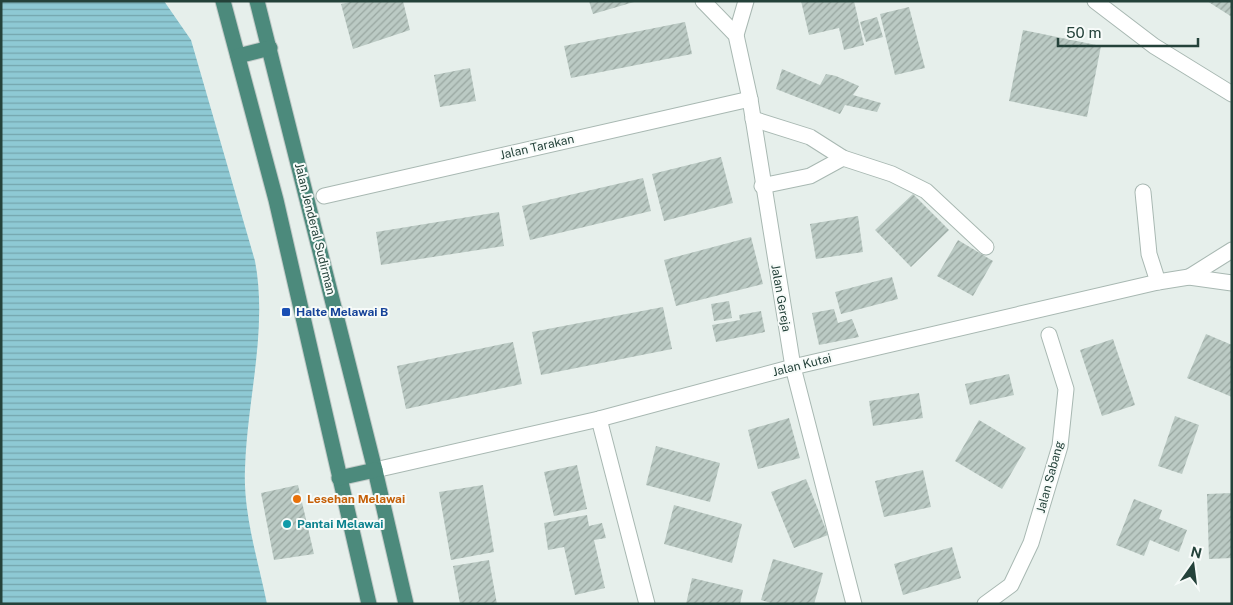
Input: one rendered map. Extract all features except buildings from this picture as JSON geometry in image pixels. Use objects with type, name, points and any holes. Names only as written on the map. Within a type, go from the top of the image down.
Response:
[{"type":"highway","points":[[223,1],[276,200],[369,604]]},
{"type":"highway","name":"Jalan Jenderal Sudirman","points":[[257,1],[375,470],[406,604]]},
{"type":"highway","points":[[238,56],[270,48]]},
{"type":"highway","points":[[339,478],[375,470]]},
{"type":"street","points":[[703,1],[736,35],[746,1]]},
{"type":"street","points":[[1095,1],[1154,46],[1232,94]]},
{"type":"street","name":"Jalan Gereja","points":[[736,35],[750,99],[762,186],[793,367],[854,604]]},
{"type":"street","name":"Jalan Tarakan","points":[[324,196],[750,99]]},
{"type":"street","points":[[753,119],[810,137],[843,158],[892,174],[926,191],[986,247]]},
{"type":"street","points":[[762,186],[810,176],[843,158]]},
{"type":"street","points":[[1143,192],[1149,254],[1158,282]]},
{"type":"street","points":[[1189,277],[1232,250]]},
{"type":"street","name":"Jalan Kutai","points":[[375,470],[599,419],[793,367],[1158,282],[1189,277],[1232,283]]},
{"type":"street","name":"Jalan Sabang","points":[[985,604],[1011,585],[1031,543],[1060,446],[1066,389],[1050,335]]},
{"type":"street","points":[[599,419],[647,604]]},
{"type":"water","points":[[1,1],[164,1],[191,40],[255,261],[259,313],[258,339],[247,443],[245,486],[249,520],[267,604],[1,604]]},
{"type":"place","name":"Halte Melawai B","points":[[286,312]]},
{"type":"place","name":"Lesehan Melawai","points":[[297,499]]},
{"type":"place","name":"Pantai Melawai","points":[[287,524]]}]
